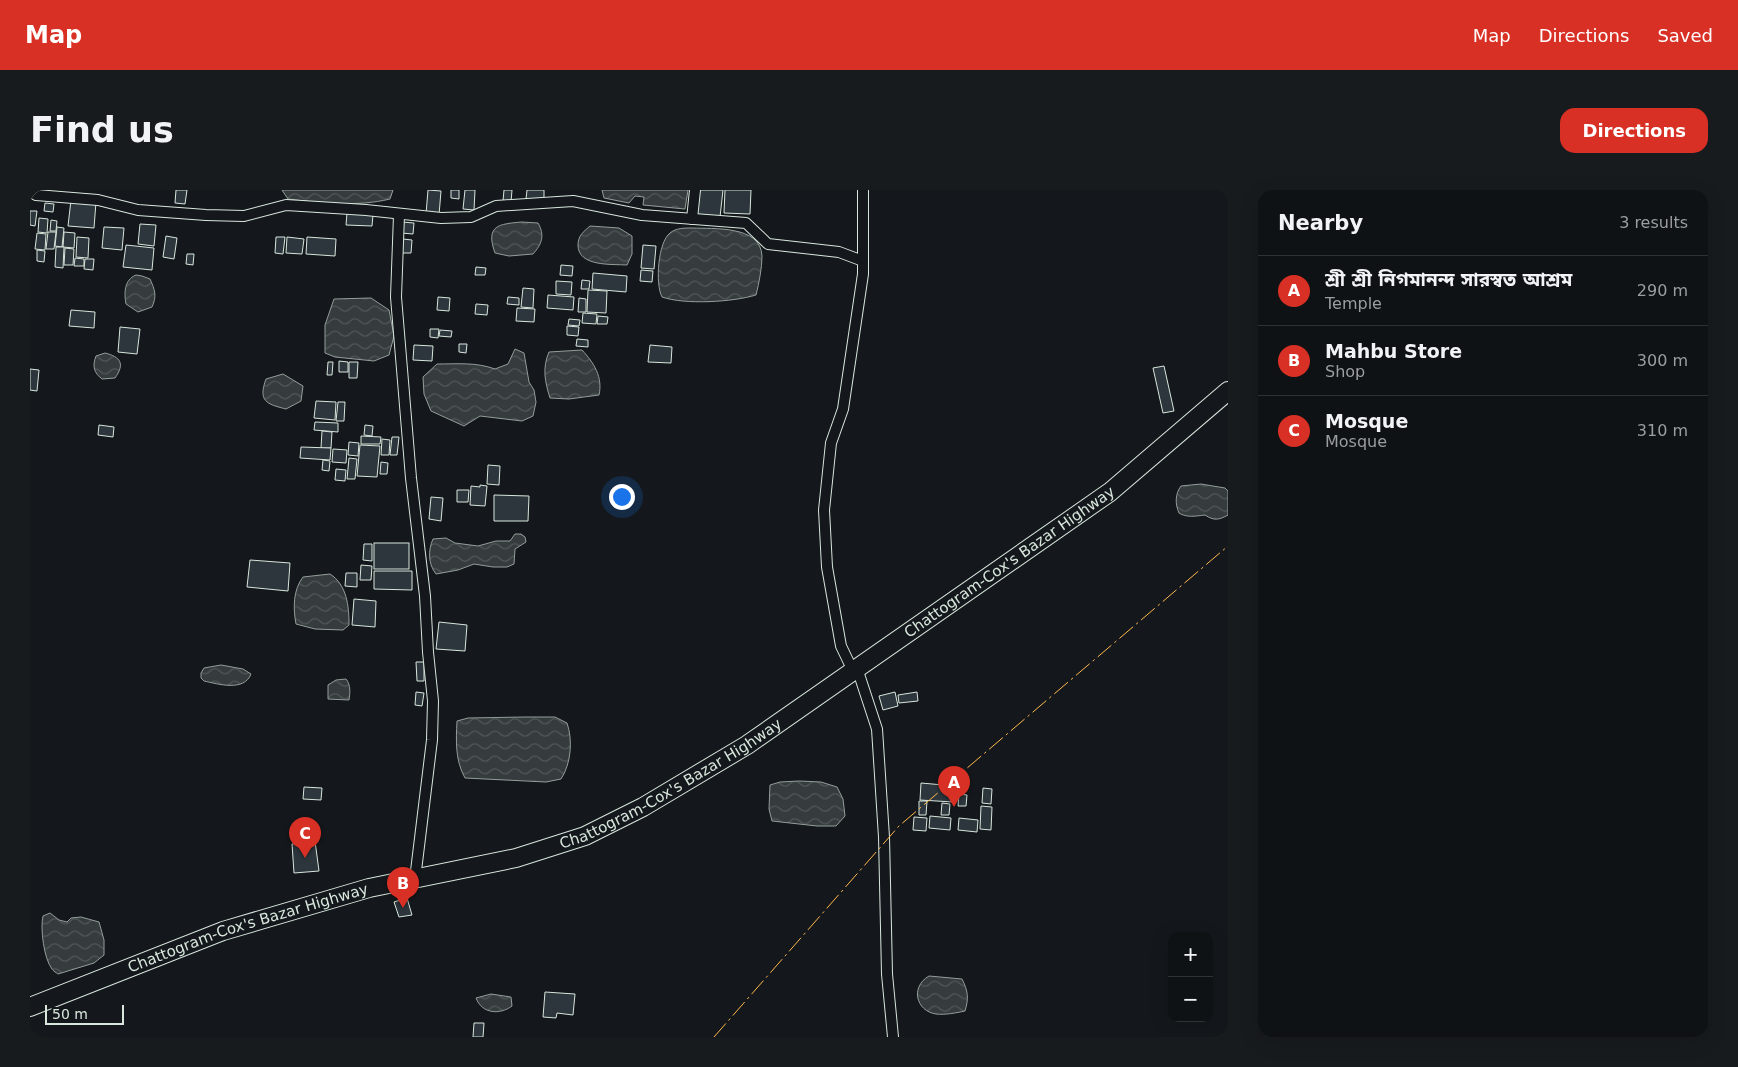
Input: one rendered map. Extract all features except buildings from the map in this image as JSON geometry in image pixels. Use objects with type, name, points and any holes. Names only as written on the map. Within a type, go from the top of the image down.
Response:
[{"type":"highway","name":"Chattogram-Cox's Bazar Highway","points":[[30,1008],[223,931],[369,888],[516,858],[585,836],[643,807],[747,745],[1110,492],[1228,391]]},
{"type":"street","points":[[692,219],[695,190]]},
{"type":"street","points":[[863,190],[863,274],[843,409],[830,442],[824,510],[827,567],[841,646],[855,670],[877,729],[884,837],[887,974],[893,1037]]},
{"type":"street","points":[[30,191],[36,195],[98,200],[138,210],[244,216],[286,205],[366,210],[441,218],[471,217],[496,206],[573,201],[642,215],[746,223],[768,244],[839,252],[863,260]]},
{"type":"street","points":[[399,215],[396,297],[411,478],[433,701],[432,740],[415,879]]},
{"type":"water","points":[[282,190],[393,190],[390,199],[352,204],[288,199]]},
{"type":"water","points":[[602,190],[688,190],[685,209],[643,205],[644,197],[635,196],[629,203],[604,198]]},
{"type":"water","points":[[522,222],[538,223],[540,227],[542,239],[539,247],[533,254],[509,256],[495,253],[492,244],[493,231],[501,225]]},
{"type":"water","points":[[590,226],[619,228],[632,236],[632,254],[627,265],[597,263],[590,261],[579,252],[578,242],[581,234]]},
{"type":"water","points":[[692,228],[723,229],[745,234],[754,239],[760,246],[762,256],[756,295],[709,302],[683,301],[662,297],[658,273],[660,254],[666,238],[672,231]]},
{"type":"water","points":[[136,275],[150,279],[155,293],[152,307],[138,312],[126,304],[125,296],[127,283]]},
{"type":"water","points":[[371,298],[389,310],[394,336],[389,355],[374,361],[335,357],[325,353],[325,325],[334,299]]},
{"type":"water","points":[[515,349],[524,353],[529,382],[534,390],[536,402],[533,416],[522,421],[480,416],[464,426],[431,411],[424,394],[423,377],[437,364],[474,364],[495,369],[508,364]]},
{"type":"water","points":[[582,350],[599,376],[599,395],[569,399],[550,398],[545,375],[549,352]]},
{"type":"water","points":[[105,353],[115,357],[120,362],[120,369],[115,378],[102,379],[96,372],[94,363],[96,356]]},
{"type":"water","points":[[283,374],[303,386],[301,401],[286,409],[269,403],[264,397],[263,392],[266,379]]},
{"type":"water","points":[[1201,484],[1225,488],[1228,491],[1228,515],[1216,519],[1205,515],[1188,516],[1179,513],[1176,499],[1181,486]]},
{"type":"water","points":[[515,534],[521,534],[525,537],[526,542],[515,549],[514,564],[507,567],[474,564],[458,570],[436,574],[431,566],[430,548],[433,539],[446,538],[455,543],[478,546],[496,541],[510,541]]},
{"type":"water","points":[[330,574],[340,584],[346,597],[349,625],[343,630],[315,629],[296,624],[294,612],[295,599],[297,588],[303,577]]},
{"type":"water","points":[[221,665],[243,669],[251,674],[248,680],[237,685],[216,684],[204,681],[201,678],[204,668]]},
{"type":"water","points":[[346,679],[350,692],[349,700],[328,699],[328,685],[336,680]]},
{"type":"water","points":[[555,717],[567,723],[570,737],[569,759],[561,779],[546,782],[465,778],[459,764],[456,743],[457,721],[468,718]]},
{"type":"water","points":[[780,782],[821,782],[837,787],[843,799],[845,816],[836,826],[772,821],[769,809],[770,785]]},
{"type":"water","points":[[50,913],[59,920],[67,922],[71,918],[81,917],[99,922],[104,940],[104,955],[94,963],[58,974],[52,970],[45,951],[42,935],[43,916]]},
{"type":"water","points":[[929,976],[962,979],[967,995],[965,1011],[936,1014],[924,1008],[920,1004],[918,992],[919,986]]},
{"type":"water","points":[[491,994],[511,997],[512,1006],[497,1012],[487,1010],[482,1007],[476,998]]},
{"type":"power","points":[[714,1037],[899,826],[1228,546]]},
{"type":"place","name":"শ্রী শ্রী নিগমানন্দ সারস্বত আশ্রম","points":[[954,807]]},
{"type":"place","name":"Mosque","points":[[305,858]]},
{"type":"place","name":"Mahbu Store","points":[[403,908]]}]
